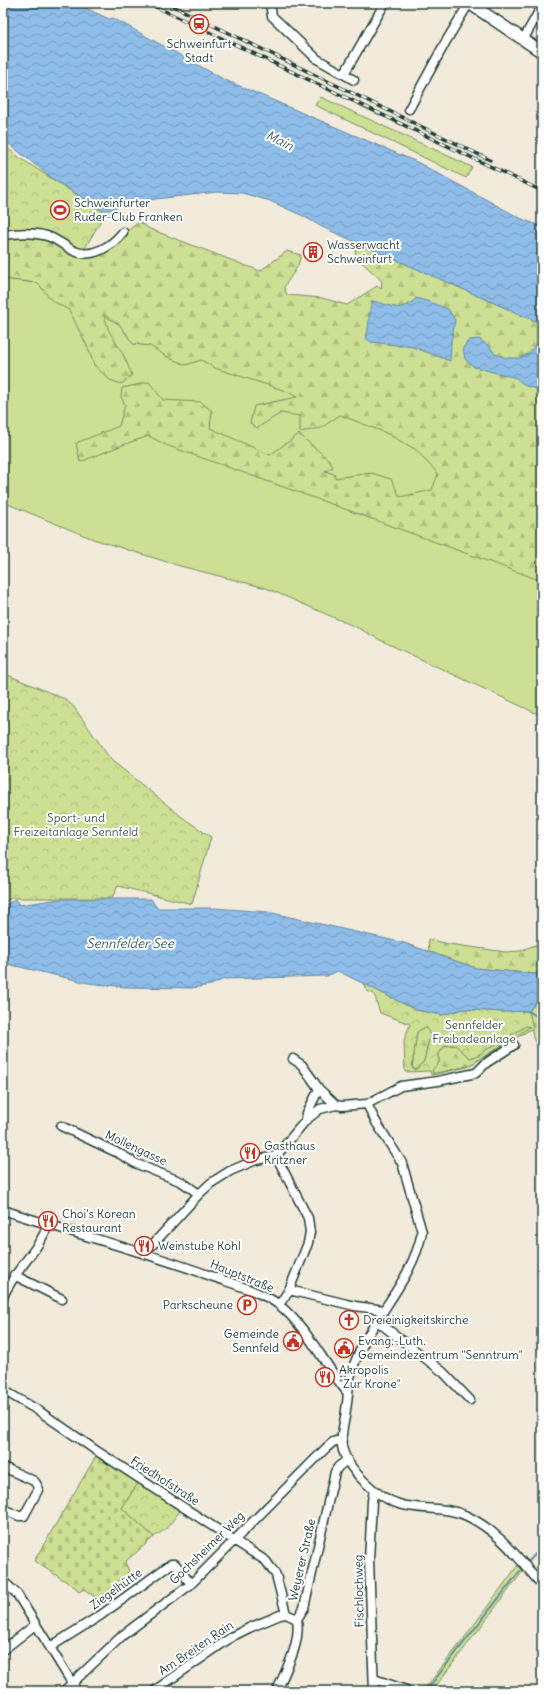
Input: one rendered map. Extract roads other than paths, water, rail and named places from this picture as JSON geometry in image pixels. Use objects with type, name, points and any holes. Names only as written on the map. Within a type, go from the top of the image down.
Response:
[{"type":"main road","points":[[469,3],[542,52]]},
{"type":"street","points":[[270,3],[272,16],[317,59],[354,80]]},
{"type":"street","points":[[344,74],[385,3]]},
{"type":"street","points":[[409,109],[469,3]]},
{"type":"street","points":[[523,40],[542,6]]},
{"type":"street","points":[[3,235],[17,233],[45,235],[56,239],[75,251],[86,254],[95,253],[109,245],[123,232]]},
{"type":"street","points":[[144,1254],[211,1183],[230,1171],[256,1160],[276,1156],[306,1120],[320,1109],[336,1105],[367,1104],[402,1086],[438,1081],[476,1073],[486,1063],[514,1045]]},
{"type":"street","points":[[293,1059],[307,1071],[319,1089],[336,1105]]},
{"type":"street","points":[[306,1120],[307,1112],[319,1089]]},
{"type":"street","points":[[367,1104],[376,1122],[402,1163],[422,1232],[421,1242],[410,1268],[366,1338],[351,1373],[342,1447],[347,1460],[358,1476],[388,1500],[400,1504],[454,1511],[466,1515],[486,1526],[505,1543],[542,1585]]},
{"type":"street","name":"Mollengasse","points":[[61,1126],[120,1154],[137,1164],[182,1182],[199,1194]]},
{"type":"street","points":[[276,1156],[310,1225],[308,1243],[289,1290],[279,1305]]},
{"type":"street","name":"Hauptstraße","points":[[3,1210],[182,1265],[271,1299],[305,1331],[348,1392]]},
{"type":"street","points":[[4,1294],[14,1275],[39,1243],[48,1225]]},
{"type":"street","points":[[14,1275],[62,1299]]},
{"type":"street","name":"Hauptstraße","points":[[289,1290],[355,1306],[384,1310]]},
{"type":"street","points":[[377,1321],[443,1372],[470,1400]]},
{"type":"street","name":"Friedhofstraße","points":[[3,1390],[39,1411],[94,1449],[266,1561],[276,1575],[286,1614]]},
{"type":"street","name":"Gochsheimer Weg","points":[[64,1691],[123,1635],[191,1584],[326,1448],[333,1442],[342,1439]]},
{"type":"street","name":"Weyerer Straße","points":[[277,1691],[295,1646],[298,1629],[297,1619],[304,1608],[335,1472],[338,1467],[347,1460]]},
{"type":"street","points":[[3,1467],[34,1481],[38,1485],[38,1490],[24,1516],[20,1516],[3,1509]]},
{"type":"street","name":"Fischlochweg","points":[[374,1490],[372,1501],[369,1561],[374,1691]]},
{"type":"street","name":"Ziegelhütte","points":[[50,1648],[101,1615],[171,1564],[175,1564],[191,1584]]},
{"type":"street","points":[[3,1581],[17,1594],[77,1691]]},
{"type":"street","points":[[286,1614],[297,1619]]},
{"type":"street","name":"Am Breiten Rain","points":[[154,1691],[233,1636],[280,1615],[286,1614]]},
{"type":"street","points":[[3,1650],[35,1625]]},
{"type":"street","points":[[374,1679],[409,1691]]},
{"type":"water","name":"Main","points":[[3,3],[75,3],[109,19],[113,18],[223,79],[417,162],[520,218],[542,227],[542,324],[322,227],[303,216],[270,201],[242,193],[217,192],[147,200],[121,205],[110,210],[102,210],[53,179],[3,139]]},
{"type":"water","points":[[416,298],[448,309],[455,320],[450,361],[413,347],[371,342],[366,338],[372,301],[400,307],[411,303]]},
{"type":"water","points":[[542,338],[542,366],[540,371],[542,385],[536,389],[526,386],[516,378],[474,367],[465,359],[463,348],[469,340],[479,339],[490,347],[495,354],[507,358],[520,358],[529,353]]},
{"type":"water","name":"Sennfelder See","points":[[16,899],[19,905],[60,899],[151,899],[157,908],[214,908],[268,912],[404,943],[476,968],[534,974],[542,971],[542,994],[529,1011],[502,1012],[463,1009],[442,1015],[416,1010],[338,971],[327,976],[224,979],[211,985],[192,988],[125,987],[88,983],[3,963],[3,906]]},
{"type":"waterway","points":[[529,1011],[542,1020]]},
{"type":"waterway","points":[[529,1561],[542,1547]]},
{"type":"waterway","points":[[426,1691],[520,1571]]},
{"type":"railway","points":[[148,3],[542,191]]},
{"type":"railway","points":[[167,3],[490,160]]},
{"type":"place","name":"Schweinfurt Stadt","points":[[199,24]]},
{"type":"place","name":"Schweinfurter Ruder-Club Franken","points":[[60,210]]},
{"type":"place","name":"Wasserwacht Schweinfurt","points":[[313,252]]},
{"type":"place","name":"Gasthaus Kritzner","points":[[250,1153]]},
{"type":"place","name":"Choi's Korean Restaurant","points":[[48,1221]]},
{"type":"place","name":"Weinstube Kohl","points":[[144,1246]]},
{"type":"place","name":"Parkscheune","points":[[247,1305]]},
{"type":"place","name":"Dreieinigkeitskirche","points":[[349,1320]]},
{"type":"place","name":"Gemeinde Sennfeld","points":[[293,1341]]},
{"type":"place","name":"Evang.-Luth. Gemeindezentrum \"Senntrum\"","points":[[344,1348]]},
{"type":"place","name":"Akropolis \"Zur Krone\"","points":[[325,1377]]},
{"type":"park label","name":"Sport- und Freizeitanlage Sennfeld","points":[[76,825]]},
{"type":"park label","name":"Sennfelder Freibadeanlage","points":[[474,1032]]}]
